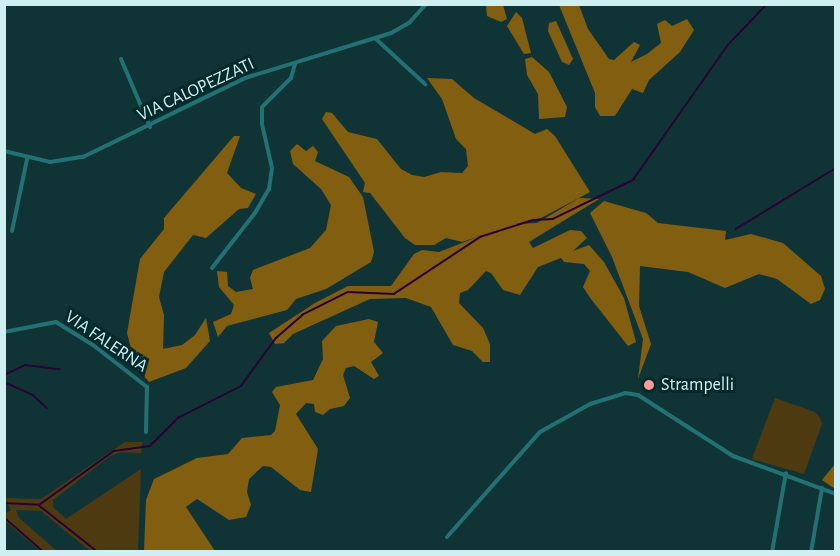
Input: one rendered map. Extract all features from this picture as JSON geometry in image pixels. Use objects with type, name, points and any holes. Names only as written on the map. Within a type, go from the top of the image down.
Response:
[{"type":"street","name":"VIA CALOPEZZATI","points":[[4,151],[27,159],[74,160],[150,127],[236,82],[376,39],[407,24],[426,4]]},
{"type":"street","points":[[376,39],[425,84]]},
{"type":"street","points":[[122,59],[150,127]]},
{"type":"street","points":[[212,268],[255,213],[269,189],[272,168],[262,124],[262,107],[291,78],[295,64]]},
{"type":"street","points":[[12,231],[27,159]]},
{"type":"street","name":"VIA FALERNA","points":[[4,332],[56,322],[93,345],[147,387],[146,432]]},
{"type":"street","points":[[447,537],[541,431],[590,404],[615,395],[635,394],[731,456],[786,472],[836,494]]},
{"type":"street","points":[[772,552],[786,472]]},
{"type":"street","points":[[811,552],[822,488]]},
{"type":"shaded area","points":[[486,5],[503,5],[507,19],[501,22],[487,16]]},
{"type":"shaded area","points":[[559,5],[579,5],[588,29],[609,59],[614,60],[634,42],[640,45],[631,62],[647,54],[661,43],[657,24],[665,20],[672,26],[687,19],[694,30],[680,52],[649,80],[643,93],[632,89],[615,116],[600,116],[595,107],[595,93]]},
{"type":"shaded area","points":[[516,12],[522,18],[531,53],[524,54],[507,26]]},
{"type":"shaded area","points":[[556,21],[573,59],[569,65],[562,62],[548,31],[549,23]]},
{"type":"shaded area","points":[[532,57],[549,72],[567,107],[565,117],[539,119],[538,94],[527,75],[525,59]]},
{"type":"shaded area","points":[[427,78],[452,79],[474,98],[535,134],[547,129],[555,136],[590,192],[541,218],[515,224],[537,223],[579,198],[599,199],[529,242],[533,248],[570,230],[581,231],[587,238],[573,251],[589,245],[604,262],[624,298],[636,342],[628,346],[583,287],[590,271],[584,264],[564,262],[561,258],[538,267],[520,295],[503,290],[491,273],[486,271],[468,290],[460,293],[459,303],[483,328],[490,344],[490,362],[483,362],[472,351],[453,345],[431,307],[406,298],[370,299],[293,334],[284,343],[275,344],[269,333],[315,303],[348,286],[391,286],[414,254],[422,250],[439,252],[480,236],[462,242],[446,238],[434,245],[415,245],[405,238],[370,193],[363,192],[365,183],[322,119],[326,112],[332,113],[348,132],[377,139],[401,169],[412,175],[424,177],[441,172],[462,173],[468,166],[466,149],[456,139],[442,99]]},
{"type":"shaded area","points":[[234,136],[240,136],[227,173],[241,188],[256,194],[248,208],[239,209],[206,238],[193,235],[164,272],[159,297],[164,315],[163,349],[182,345],[195,335],[206,318],[210,341],[186,368],[149,382],[136,367],[127,333],[140,259],[164,229],[164,218]]},
{"type":"shaded area","points":[[297,144],[306,151],[313,146],[318,152],[315,161],[349,177],[363,197],[374,252],[371,262],[326,289],[296,299],[287,310],[227,326],[218,337],[213,322],[231,314],[234,305],[219,287],[217,271],[227,272],[228,286],[236,292],[253,289],[250,278],[253,270],[310,248],[326,230],[331,205],[321,189],[293,164],[290,151]]},
{"type":"shaded area","points":[[604,201],[646,213],[658,223],[726,231],[725,240],[751,234],[783,243],[821,276],[825,289],[820,300],[811,304],[777,279],[759,274],[725,288],[688,272],[640,266],[639,306],[651,344],[638,379],[643,339],[612,257],[590,213]]},
{"type":"shaded area","points":[[369,319],[378,322],[374,342],[383,353],[371,362],[379,376],[374,379],[354,366],[346,368],[343,375],[350,398],[344,406],[330,409],[323,415],[315,412],[314,404],[306,403],[296,414],[318,449],[311,492],[300,490],[271,467],[263,466],[249,479],[247,492],[251,505],[246,517],[229,520],[197,499],[186,507],[215,551],[144,551],[146,500],[154,479],[197,458],[228,454],[242,438],[271,435],[275,431],[280,405],[272,392],[276,387],[313,380],[323,359],[322,341],[336,326]]},
{"type":"shaded area","points":[[775,398],[815,412],[820,418],[822,424],[804,474],[752,459]]},
{"type":"shaded area","points":[[125,442],[142,442],[141,453],[121,452],[110,456],[53,500],[53,507],[66,519],[141,469],[138,551],[90,551],[41,511],[16,510],[19,518],[57,551],[40,551],[5,521],[5,514],[11,510],[5,498],[41,499]]},
{"type":"shaded area","points":[[835,464],[835,489],[822,480]]},
{"type":"waterway","points":[[4,503],[39,505],[114,451],[150,446],[178,418],[241,386],[276,338],[302,315],[348,292],[394,294],[480,237],[533,220],[553,219],[633,180],[728,45],[767,4]]},
{"type":"waterway","points":[[736,229],[836,168]]},
{"type":"waterway","points":[[4,375],[25,365],[60,369]]},
{"type":"waterway","points":[[4,382],[33,395],[47,408]]},
{"type":"waterway","points":[[40,506],[98,552]]},
{"type":"waterway","points":[[4,517],[44,552]]},
{"type":"place","name":"Strampelli","points":[[649,385]]}]
